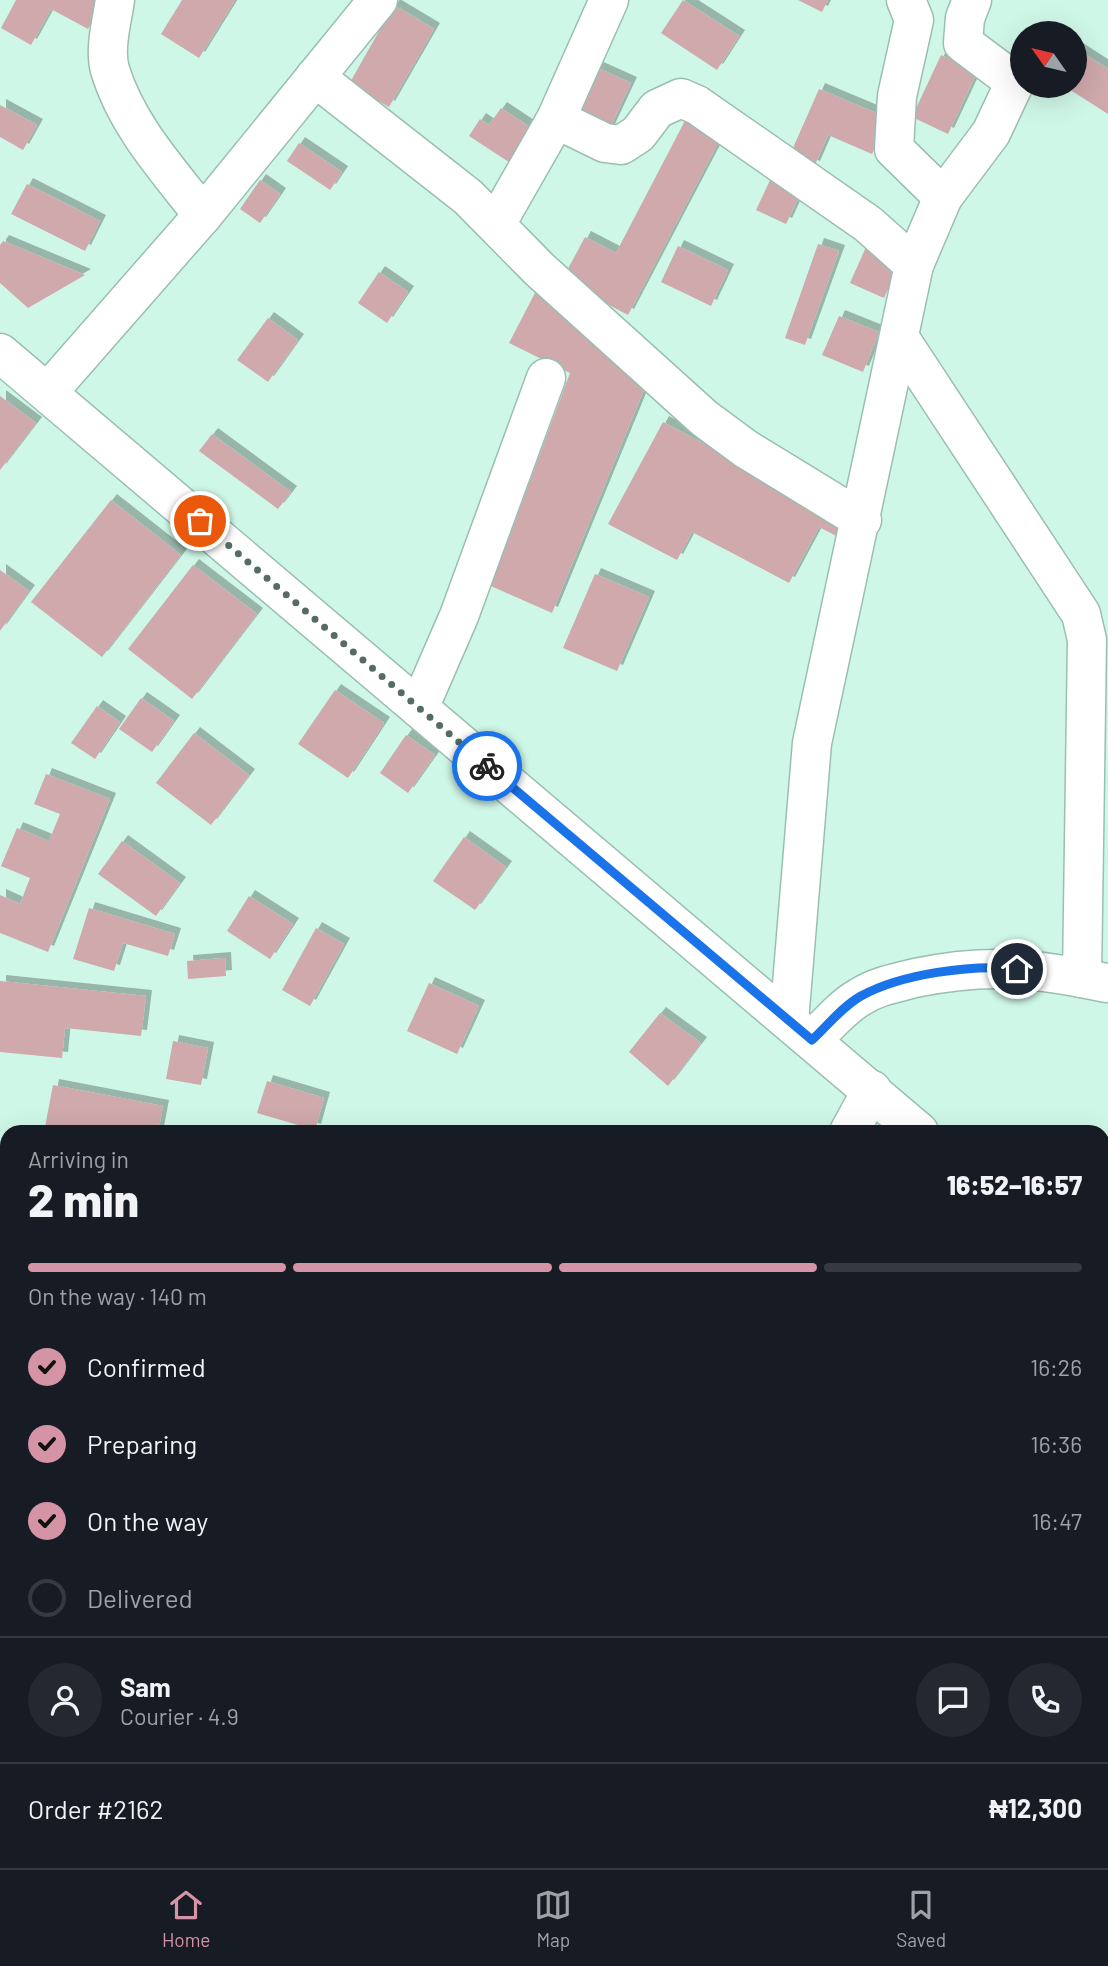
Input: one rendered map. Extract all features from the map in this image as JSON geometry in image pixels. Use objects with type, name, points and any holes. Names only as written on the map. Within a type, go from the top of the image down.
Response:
[{"type":"street","points":[[115,0],[110,30],[110,68],[140,134],[203,215]]},
{"type":"street","points":[[48,392],[203,215],[378,0]]},
{"type":"street","points":[[496,224],[556,119],[609,0]]},
{"type":"street","points":[[906,0],[914,20],[897,96],[894,149],[943,197]]},
{"type":"street","points":[[800,1030],[812,743],[862,520],[914,265],[943,197],[991,133],[1015,82],[963,43],[965,18],[972,0]]},
{"type":"street","points":[[315,77],[468,197],[539,269],[704,418],[746,449],[862,520]]},
{"type":"street","points":[[556,119],[605,143],[621,145],[638,134],[657,109],[681,98],[708,113],[868,224],[914,265]]},
{"type":"street","points":[[800,1030],[883,986],[991,966],[1095,981],[1087,640],[1081,614],[899,338]]},
{"type":"street","points":[[0,353],[911,1125]]},
{"type":"street","points":[[419,708],[459,616],[546,378]]},
{"type":"street","points":[[853,1125],[872,1090]]},
{"type":"building","points":[[16,0],[105,0],[88,29],[51,9],[31,45],[1,28]]},
{"type":"building","points":[[182,0],[235,0],[199,58],[161,34]]},
{"type":"building","points":[[683,0],[739,36],[717,70],[661,33]]},
{"type":"building","points":[[798,0],[828,0],[822,12]]},
{"type":"building","points":[[394,5],[434,29],[389,107],[349,84]]},
{"type":"building","points":[[941,55],[977,72],[948,134],[912,117]]},
{"type":"building","points":[[1087,55],[1108,69],[1108,114],[1083,98],[1087,98]]},
{"type":"building","points":[[591,65],[631,83],[608,132],[568,114]]},
{"type":"building","points":[[819,89],[888,118],[872,154],[828,135],[814,167],[789,157]]},
{"type":"building","points":[[0,105],[37,125],[23,150],[0,137]]},
{"type":"building","points":[[501,108],[537,132],[515,166],[469,136],[480,119],[489,125]]},
{"type":"building","points":[[690,111],[725,130],[628,315],[562,280],[585,237],[616,253]]},
{"type":"building","points":[[299,143],[342,172],[330,190],[287,161]]},
{"type":"building","points":[[772,176],[802,190],[786,224],[756,210]]},
{"type":"building","points":[[260,180],[280,194],[260,223],[240,209]]},
{"type":"building","points":[[27,184],[100,221],[85,251],[11,214]]},
{"type":"building","points":[[3,241],[85,275],[28,308],[0,283],[0,245]]},
{"type":"building","points":[[818,244],[839,251],[805,345],[785,338]]},
{"type":"building","points":[[678,246],[728,270],[711,306],[661,282]]},
{"type":"building","points":[[866,247],[900,262],[884,298],[850,283]]},
{"type":"building","points":[[379,272],[408,292],[387,323],[358,303]]},
{"type":"building","points":[[536,291],[645,387],[552,613],[491,586],[570,373],[509,343]]},
{"type":"building","points":[[839,316],[879,332],[863,372],[822,355]]},
{"type":"building","points":[[268,318],[298,340],[268,382],[237,360]]},
{"type":"building","points":[[0,396],[36,423],[0,470]]},
{"type":"building","points":[[663,422],[853,523],[844,540],[819,527],[789,583],[692,532],[677,560],[608,524]]},
{"type":"building","points":[[212,434],[291,492],[278,509],[199,451]]},
{"type":"building","points":[[111,500],[181,555],[102,657],[31,602]]},
{"type":"building","points":[[193,565],[257,614],[192,699],[128,649]]},
{"type":"building","points":[[0,570],[29,591],[0,631]]},
{"type":"building","points":[[595,574],[649,597],[617,671],[563,648]]},
{"type":"building","points":[[335,690],[384,723],[348,778],[298,744]]},
{"type":"building","points":[[141,698],[174,721],[152,752],[119,729]]},
{"type":"building","points":[[97,706],[120,722],[95,759],[71,743]]},
{"type":"building","points":[[194,733],[249,775],[211,825],[156,783]]},
{"type":"building","points":[[406,735],[435,755],[408,793],[380,773]]},
{"type":"building","points":[[46,774],[110,799],[48,952],[0,933],[0,895],[20,904],[30,878],[1,866],[17,828],[49,841],[60,814],[34,804]]},
{"type":"building","points":[[464,837],[506,867],[475,910],[433,881]]},
{"type":"building","points":[[122,841],[180,883],[156,916],[98,874]]},
{"type":"building","points":[[249,896],[293,924],[270,959],[227,931]]},
{"type":"building","points":[[89,908],[175,934],[168,956],[123,943],[114,971],[73,959]]},
{"type":"building","points":[[316,928],[344,944],[310,1006],[282,990]]},
{"type":"building","points":[[225,958],[226,976],[188,979],[187,961]]},
{"type":"building","points":[[0,981],[146,996],[141,1036],[65,1028],[62,1058],[0,1052]]},
{"type":"building","points":[[429,983],[479,1006],[457,1054],[407,1031]]},
{"type":"building","points":[[660,1013],[701,1043],[668,1086],[629,1052]]},
{"type":"building","points":[[173,1041],[208,1048],[201,1085],[166,1079]]},
{"type":"building","points":[[267,1081],[324,1098],[316,1125],[298,1125],[257,1113]]},
{"type":"building","points":[[53,1085],[163,1106],[159,1125],[45,1125]]},
{"type":"way so far","points":[[200,521],[487,766]]},
{"type":"route","points":[[487,766],[690,940],[812,1040],[858,998],[883,986],[924,976],[991,966],[1017,969]]}]
